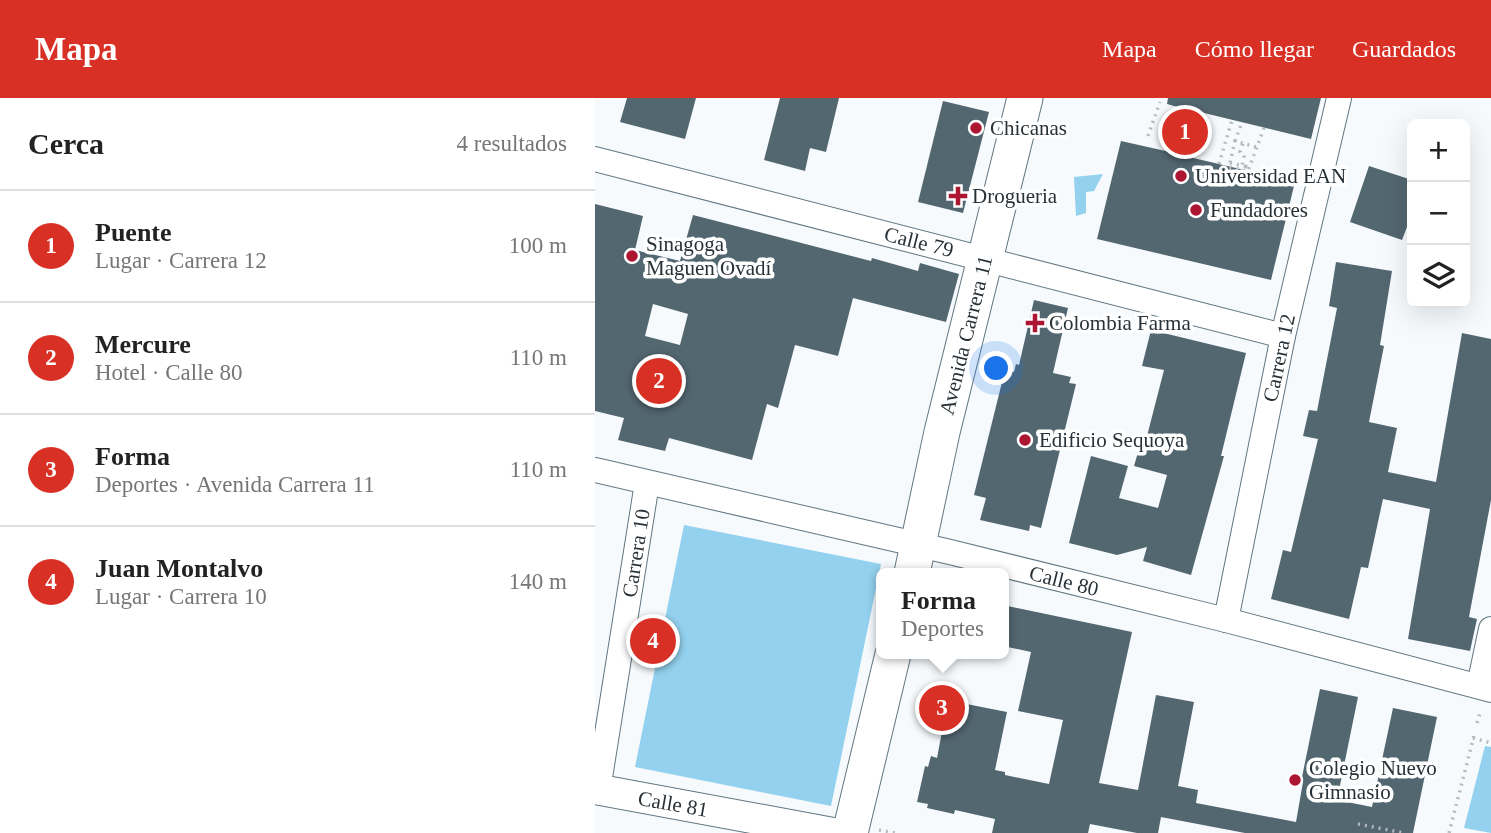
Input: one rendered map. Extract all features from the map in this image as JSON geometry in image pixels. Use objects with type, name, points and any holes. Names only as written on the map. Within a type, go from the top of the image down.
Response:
[{"type":"main road","name":"Avenida Carrera 11","points":[[915,560],[942,432],[1025,98]]},
{"type":"main road","points":[[860,830],[892,659]]},
{"type":"street","name":"Carrera 12","points":[[1226,620],[1283,336],[1339,98]]},
{"type":"street","name":"Calle 79","points":[[595,159],[1283,336]]},
{"type":"street","name":"Calle 80","points":[[595,470],[915,560],[956,568]]},
{"type":"street","name":"Carrera 10","points":[[600,790],[653,485]]},
{"type":"street","name":"Calle 80","points":[[1009,578],[1226,620],[1485,688]]},
{"type":"street","points":[[1485,688],[1491,629]]},
{"type":"street","name":"Calle 81","points":[[600,790],[833,833]]},
{"type":"path","points":[[1148,136],[1160,102]]},
{"type":"path","points":[[1219,164],[1233,120]]},
{"type":"path","points":[[1242,122],[1229,167],[1248,171],[1264,128]]},
{"type":"path","points":[[1235,141],[1257,147]]},
{"type":"path","points":[[1240,152],[1243,143]]},
{"type":"path","points":[[1233,150],[1244,156],[1242,166],[1249,167]]},
{"type":"path","points":[[1477,723],[1480,713]]},
{"type":"path","points":[[1449,833],[1473,737],[1491,743]]},
{"type":"path","points":[[1358,824],[1404,833]]},
{"type":"path","points":[[860,830],[895,833]]},
{"type":"shaded area","points":[[1103,174],[1094,191],[1086,192],[1086,213],[1076,216],[1074,177]]},
{"type":"shaded area","points":[[684,525],[881,564],[880,568],[876,568],[876,588],[831,806],[635,767]]},
{"type":"shaded area","points":[[1485,746],[1491,747],[1491,833],[1464,828]]},
{"type":"building","points":[[627,98],[696,98],[685,139],[620,122]]},
{"type":"building","points":[[780,98],[839,98],[826,152],[810,148],[805,171],[764,160]]},
{"type":"building","name":"Fundadores","points":[[1168,98],[1321,98],[1311,139],[1200,112],[1189,157],[1295,182],[1271,280],[1097,239],[1121,141],[1170,152],[1181,108],[1167,104]]},
{"type":"building","points":[[943,101],[989,112],[963,213],[918,202]]},
{"type":"building","points":[[1369,166],[1407,178],[1407,227],[1402,240],[1350,222]]},
{"type":"building","points":[[595,204],[643,216],[635,250],[680,261],[693,215],[871,261],[872,258],[918,271],[920,263],[959,274],[946,322],[853,298],[838,356],[795,345],[778,408],[767,404],[752,460],[669,438],[665,451],[618,440],[624,418],[595,411]],"holes":[[[653,304],[688,314],[680,345],[645,336]]]},
{"type":"building","points":[[1336,262],[1392,271],[1380,345],[1384,346],[1369,422],[1397,428],[1388,472],[1436,482],[1462,333],[1491,339],[1491,500],[1469,617],[1477,619],[1470,651],[1408,639],[1430,509],[1383,499],[1368,568],[1361,567],[1349,619],[1271,599],[1283,550],[1291,552],[1318,439],[1303,436],[1309,410],[1317,411],[1337,308],[1329,306]]},
{"type":"building","name":"Edificio Sequoya","points":[[1034,300],[1068,308],[1053,373],[1071,377],[1069,383],[1076,384],[1041,528],[1030,525],[1029,531],[980,520],[986,498],[974,495],[1005,370],[1014,372],[1016,364],[1019,365]]},
{"type":"building","points":[[1151,330],[1246,353],[1221,456],[1224,456],[1191,575],[1143,561],[1147,547],[1117,555],[1069,543],[1091,456],[1128,466],[1119,498],[1158,508],[1167,475],[1134,466],[1143,435],[1147,436],[1164,370],[1142,366]]},
{"type":"building","points":[[1009,606],[1132,632],[1099,783],[1138,790],[1156,695],[1194,702],[1178,786],[1198,790],[1196,803],[1296,822],[1301,782],[1320,689],[1358,697],[1337,800],[1372,807],[1393,708],[1437,717],[1413,833],[1245,833],[1161,817],[1158,833],[1137,833],[1090,824],[1088,833],[992,833],[995,819],[955,810],[954,814],[927,808],[928,804],[917,802],[925,766],[928,767],[931,756],[937,758],[943,726],[931,724],[936,698],[1007,712],[995,770],[1005,772],[1005,775],[1049,784],[1063,720],[1018,711],[1031,652],[1009,647]]},
{"type":"place","name":"Chicanas","points":[[976,128]]},
{"type":"place","name":"Puente","points":[[1185,132]]},
{"type":"place","name":"Universidad EAN","points":[[1181,176]]},
{"type":"place","name":"Drogueria","points":[[958,196]]},
{"type":"place","name":"Fundadores","points":[[1196,210]]},
{"type":"place","name":"Sinagoga Maguen Ovadí","points":[[632,256]]},
{"type":"place","name":"Colombia Farma","points":[[1035,323]]},
{"type":"place","name":"Mercure","points":[[659,381]]},
{"type":"place","name":"Edificio Sequoya","points":[[1025,440]]},
{"type":"place","name":"Juan Montalvo","points":[[653,641]]},
{"type":"place","name":"Forma","points":[[942,708]]},
{"type":"place","name":"Colegio Nuevo Gimnasio","points":[[1295,780]]}]
